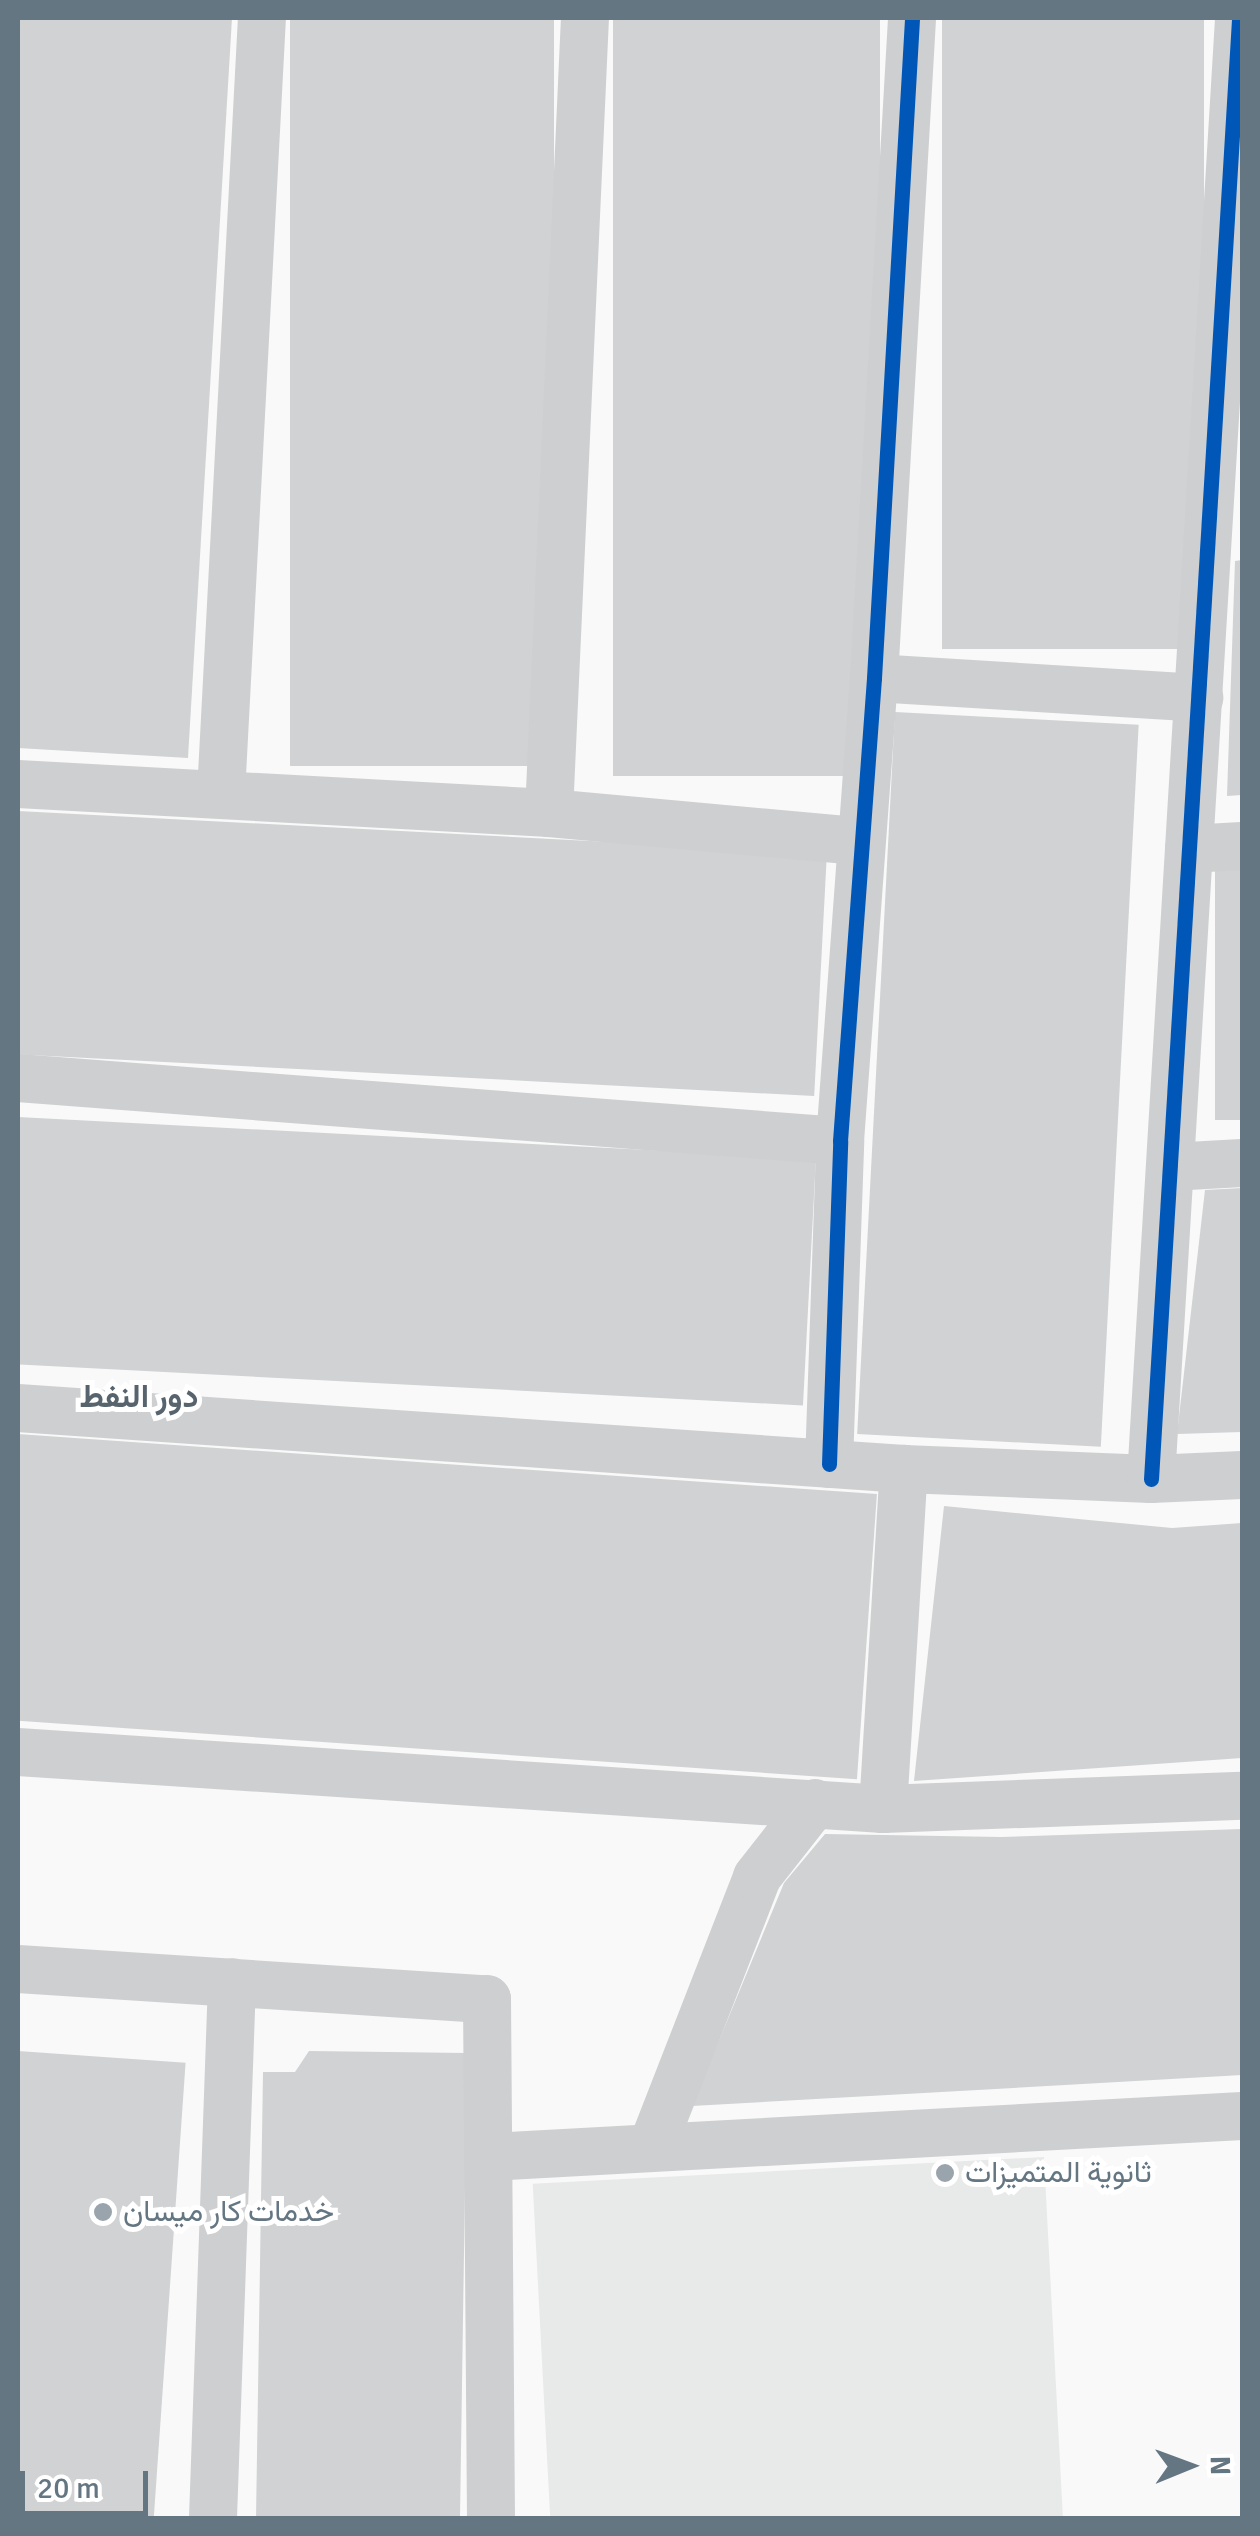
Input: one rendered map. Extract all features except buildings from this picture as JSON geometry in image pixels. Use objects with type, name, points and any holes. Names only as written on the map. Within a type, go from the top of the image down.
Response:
[{"type":"street","points":[[222,794],[262,18]]},
{"type":"street","points":[[549,813],[585,18]]},
{"type":"street","points":[[829,1464],[840,1141],[874,678],[912,18]]},
{"type":"street","points":[[1151,1479],[1199,698],[1226,530],[1240,18]]},
{"type":"street","points":[[874,678],[1199,698]]},
{"type":"street","points":[[18,784],[549,813],[860,841]]},
{"type":"street","points":[[1190,849],[1242,846]]},
{"type":"street","points":[[18,1078],[840,1141]]},
{"type":"street","points":[[1170,1167],[1242,1163]]},
{"type":"street","points":[[18,1408],[904,1469],[1151,1479],[1242,1475]]},
{"type":"street","points":[[883,1809],[904,1469]]},
{"type":"street","points":[[18,1752],[883,1809],[1242,1796]]},
{"type":"street","points":[[652,2147],[756,1877],[815,1804]]},
{"type":"street","points":[[18,1969],[486,1999],[490,2518]]},
{"type":"street","points":[[213,2518],[232,1982]]},
{"type":"street","points":[[488,2157],[1242,2116]]},
{"type":"shaded area","points":[[1044,2157],[1063,2518],[550,2518],[533,2184]]},
{"type":"cycle path","points":[[829,1464],[840,1141],[874,678],[912,18]]},
{"type":"cycle path","points":[[1151,1479],[1239,18]]},
{"type":"place","name":"ثانوية المتميزات","points":[[945,2173]]},
{"type":"place","name":"خدمات كار ميسان","points":[[103,2212]]},
{"type":"district","name":"دور النفط","points":[[139,1397]]}]
